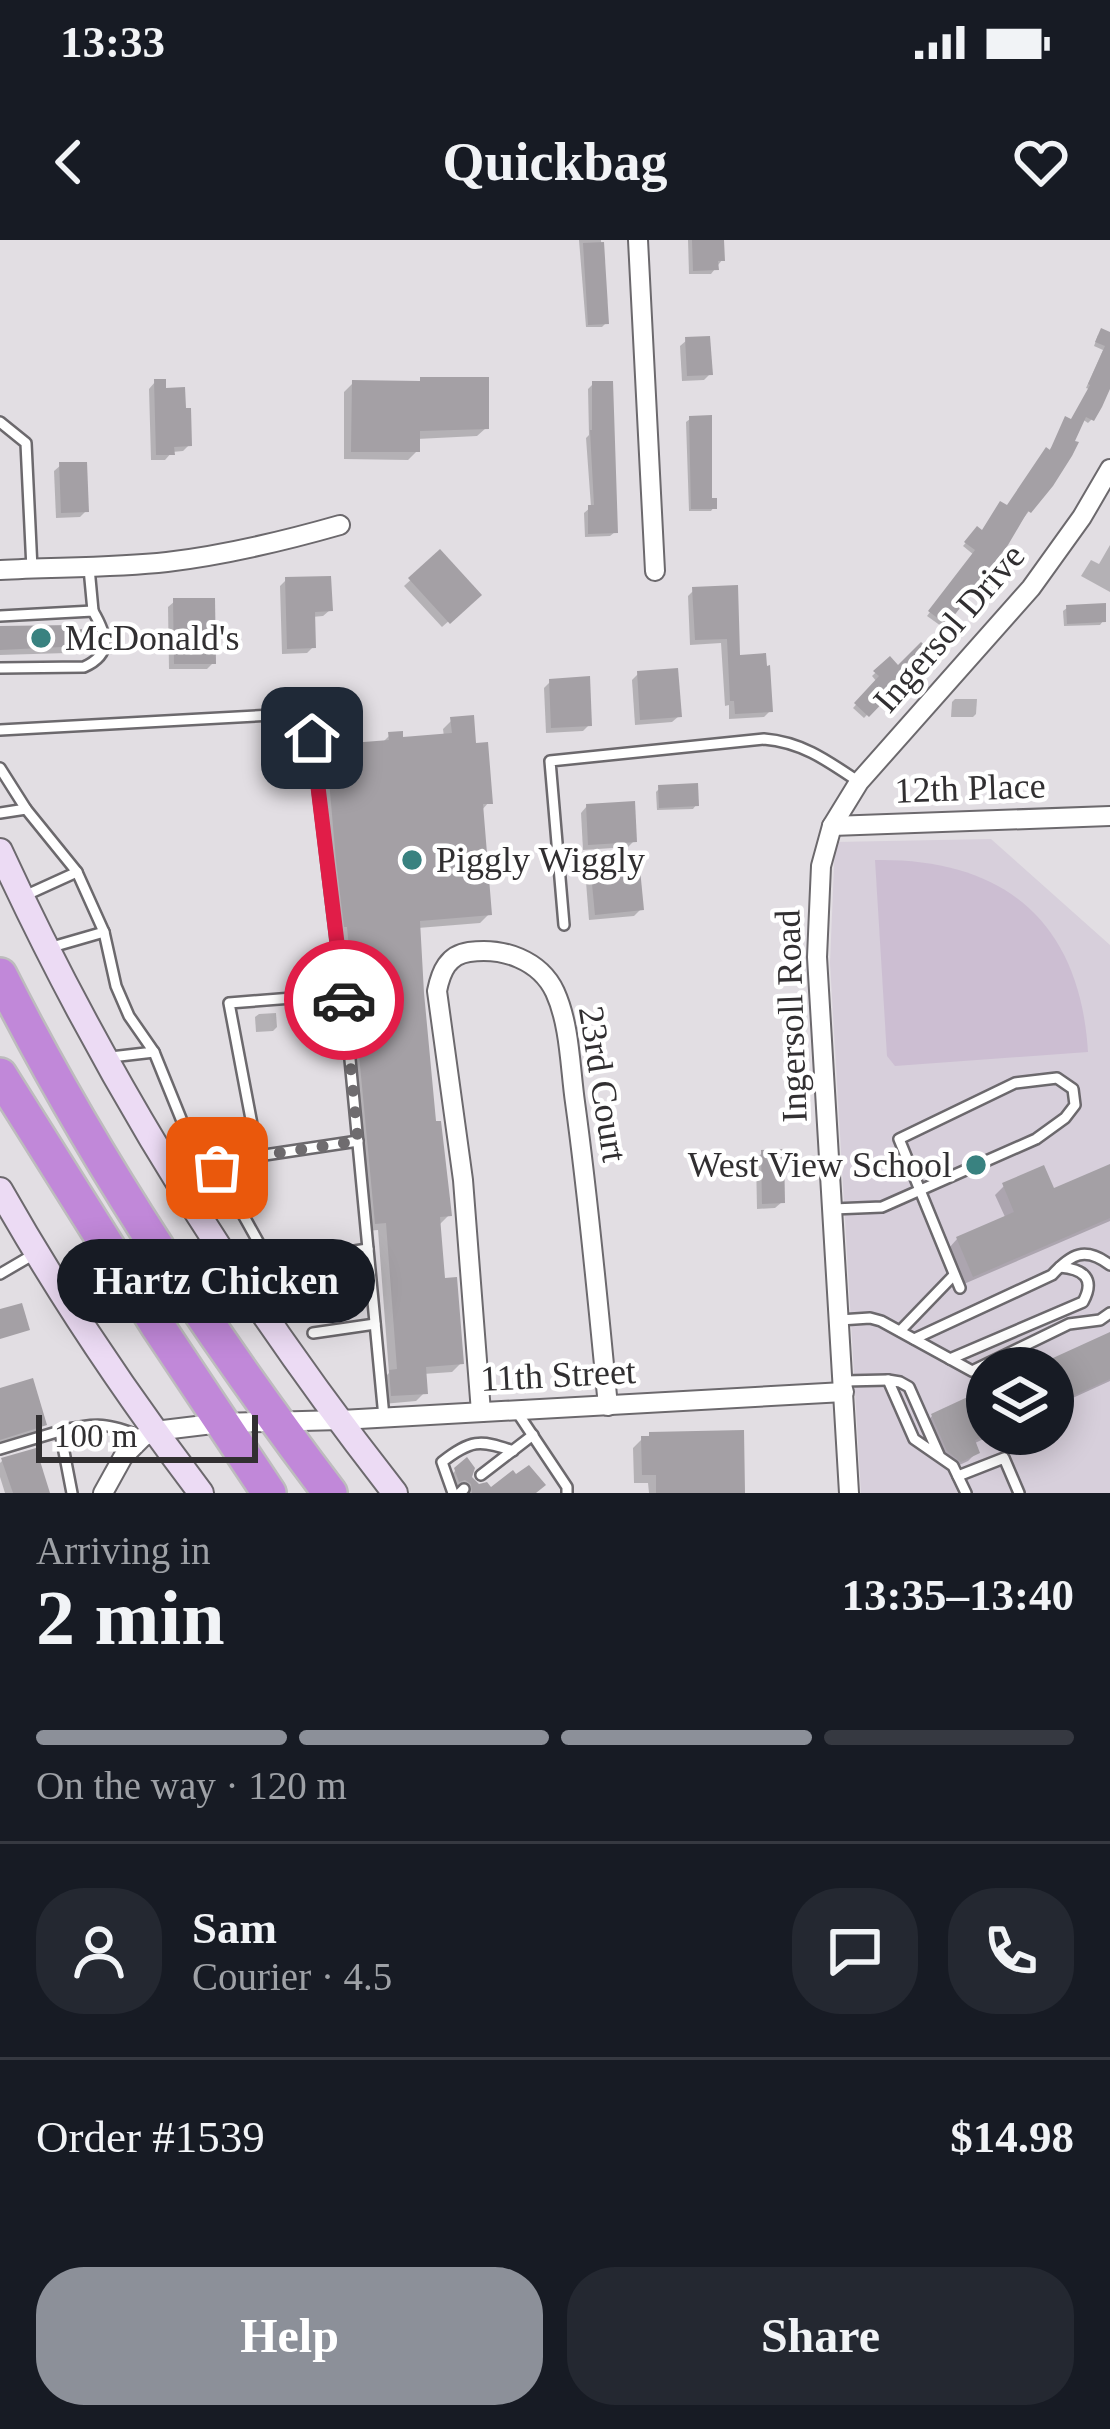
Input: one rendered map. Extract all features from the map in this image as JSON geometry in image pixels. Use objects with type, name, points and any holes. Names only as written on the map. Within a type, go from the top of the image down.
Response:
[{"type":"highway","points":[[0,974],[166,1264],[330,1493]]},
{"type":"highway","points":[[0,1075],[269,1493]]},
{"type":"street","points":[[638,240],[656,571]]},
{"type":"street","name":"Ingersol Drive","points":[[832,826],[859,782],[1031,588],[1110,470]]},
{"type":"street","points":[[0,570],[89,568],[205,556],[340,525]]},
{"type":"street","name":"12th Place","points":[[832,826],[1110,816]]},
{"type":"street","name":"Ingersoll Road","points":[[832,826],[821,866],[817,957],[849,1493]]},
{"type":"street","points":[[0,851],[106,1058],[177,1179],[234,1268],[395,1493]]},
{"type":"street","name":"23rd Court","points":[[481,1412],[464,1180],[437,991],[449,960],[464,952],[499,950],[532,964],[554,990],[564,1023],[584,1161],[608,1406]]},
{"type":"street","points":[[0,1190],[149,1434],[201,1493]]},
{"type":"street","name":"11th Street","points":[[149,1434],[221,1423],[608,1406],[844,1386]]},
{"type":"street","points":[[103,1493],[123,1457],[149,1434]]},
{"type":"lane","points":[[1,424],[26,442],[32,569]]},
{"type":"lane","points":[[0,668],[84,668],[95,662],[105,641],[93,611],[89,568]]},
{"type":"lane","points":[[0,616],[93,611]]},
{"type":"lane","points":[[0,730],[309,713],[343,994],[384,1417]]},
{"type":"lane","points":[[564,925],[550,760],[764,739],[789,741],[859,782]]},
{"type":"lane","points":[[0,768],[77,872],[104,932],[128,1016],[154,1052],[186,1132]]},
{"type":"lane","points":[[0,813],[26,809]]},
{"type":"lane","points":[[22,897],[77,872]]},
{"type":"lane","points":[[47,948],[104,932]]},
{"type":"lane","points":[[258,1156],[229,1003],[343,994]]},
{"type":"lane","points":[[106,1058],[154,1052]]},
{"type":"lane","points":[[833,1209],[882,1207],[917,1190],[1036,1139],[1075,1105],[1073,1089],[1058,1078],[1015,1083],[899,1139],[917,1190],[960,1288]]},
{"type":"lane","points":[[177,1179],[258,1156],[358,1141]]},
{"type":"lane","points":[[217,1168],[270,1263]]},
{"type":"lane","points":[[234,1268],[368,1249]]},
{"type":"lane","points":[[0,1274],[37,1252]]},
{"type":"lane","points":[[914,1339],[1052,1276],[1065,1260],[1094,1255],[1110,1265]]},
{"type":"lane","points":[[950,1359],[1082,1302],[1088,1292],[1084,1274],[1060,1267]]},
{"type":"lane","points":[[900,1331],[954,1275]]},
{"type":"lane","points":[[840,1320],[870,1318],[972,1371],[1069,1324],[1100,1320],[1110,1313]]},
{"type":"lane","points":[[313,1333],[375,1324]]},
{"type":"lane","points":[[844,1386],[888,1380],[909,1387],[940,1457],[953,1466],[966,1493]]},
{"type":"lane","points":[[516,1410],[567,1493]]},
{"type":"lane","points":[[0,1449],[92,1423],[149,1434]]},
{"type":"lane","points":[[60,1430],[72,1493]]},
{"type":"lane","points":[[482,1475],[533,1435]]},
{"type":"lane","points":[[459,1492],[442,1462],[462,1447],[485,1441],[513,1451]]},
{"type":"lane","points":[[958,1477],[1004,1458],[1019,1493]]},
{"type":"shaded area","name":"West View School","points":[[991,839],[1110,945],[1110,1493],[861,1493],[830,963],[835,842]]},
{"type":"shaded area","points":[[875,860],[921,862],[962,871],[1027,906],[1070,967],[1082,1006],[1088,1052],[895,1066],[887,1056]]},
{"type":"building","points":[[692,240],[724,240],[725,261],[718,261],[719,270],[693,271]]},
{"type":"building","points":[[604,242],[609,324],[588,325],[583,243]]},
{"type":"building","points":[[1101,328],[1110,332],[1110,389],[1102,407],[1094,421],[1086,417],[1075,441],[1079,442],[1053,486],[1028,511],[947,625],[928,611],[975,550],[964,542],[977,526],[982,530],[1000,501],[1007,505],[1046,447],[1050,450],[1065,416],[1071,419],[1105,346],[1095,342]]},
{"type":"building","points":[[710,336],[713,375],[687,376],[685,337]]},
{"type":"building","points":[[420,377],[489,377],[489,429],[420,431],[420,452],[351,452],[352,380],[420,381]]},
{"type":"building","points":[[154,379],[166,379],[166,388],[185,387],[186,408],[191,408],[192,446],[174,447],[175,455],[156,455]]},
{"type":"building","points":[[592,381],[613,381],[618,533],[588,534],[588,505],[594,505]]},
{"type":"building","points":[[712,415],[712,498],[717,498],[717,509],[691,509],[689,416]]},
{"type":"building","points":[[59,462],[87,462],[89,512],[61,513]]},
{"type":"building","points":[[440,549],[482,595],[450,624],[408,578]]},
{"type":"building","points":[[331,576],[333,611],[315,612],[316,648],[287,649],[285,577]]},
{"type":"building","points":[[738,585],[740,655],[766,653],[773,712],[735,714],[727,639],[695,640],[692,587]]},
{"type":"building","points":[[173,598],[215,598],[216,664],[174,664]]},
{"type":"building","points":[[1106,603],[1106,622],[1067,624],[1066,605]]},
{"type":"building","name":"McDonald's","points":[[73,625],[73,630],[82,629],[82,646],[0,650],[0,626]]},
{"type":"building","points":[[921,642],[936,656],[869,717],[854,703],[879,676],[873,671],[890,656],[898,665]]},
{"type":"building","points":[[678,668],[682,717],[640,720],[637,671]]},
{"type":"building","points":[[590,676],[592,726],[551,728],[549,679]]},
{"type":"building","points":[[474,715],[476,743],[488,742],[493,804],[483,804],[492,915],[420,921],[436,1121],[441,1121],[452,1216],[440,1217],[445,1278],[457,1277],[464,1364],[426,1367],[428,1394],[391,1396],[389,1370],[397,1369],[386,1223],[375,1224],[326,745],[389,740],[388,732],[403,731],[403,737],[452,733],[450,717]]},
{"type":"building","points":[[698,783],[699,806],[659,808],[658,785]]},
{"type":"building","points":[[635,801],[637,842],[588,845],[586,804]]},
{"type":"building","points":[[640,869],[644,910],[595,915],[591,873]]},
{"type":"building","points":[[228,1117],[231,1154],[202,1160],[202,1149],[194,1150],[192,1119]]},
{"type":"building","points":[[784,1149],[785,1203],[762,1204],[761,1150]]},
{"type":"building","points":[[1110,1164],[1110,1218],[973,1277],[956,1237],[1014,1212],[1002,1183],[1044,1165],[1054,1188]]},
{"type":"building","points":[[346,1273],[350,1300],[302,1307],[298,1280]]},
{"type":"building","points":[[22,1303],[30,1330],[0,1339],[0,1309]]},
{"type":"building","points":[[1110,1332],[1110,1379],[1074,1395],[1074,1348]]},
{"type":"building","points":[[33,1378],[47,1425],[0,1440],[0,1388]]},
{"type":"building","points":[[966,1398],[966,1455],[976,1455],[961,1462],[947,1451],[931,1414]]},
{"type":"building","points":[[744,1430],[745,1493],[656,1493],[656,1475],[642,1475],[641,1436],[649,1432]]},
{"type":"building","points":[[36,1448],[50,1493],[13,1493],[1,1458]]},
{"type":"building","points":[[467,1457],[479,1484],[487,1482],[491,1487],[513,1470],[516,1474],[529,1465],[546,1485],[536,1493],[472,1493],[471,1484],[459,1482],[454,1468]]},
{"type":"way so far","points":[[217,1168],[258,1156],[358,1141],[344,1000]]},
{"type":"place","name":"McDonald's","points":[[41,638]]},
{"type":"place","name":"Piggly Wiggly","points":[[412,860]]},
{"type":"place","name":"West View School","points":[[976,1165]]},
{"type":"place","name":"Hartz Chicken","points":[[217,1168]]},
{"type":"route","points":[[312,738],[344,1000]]}]
